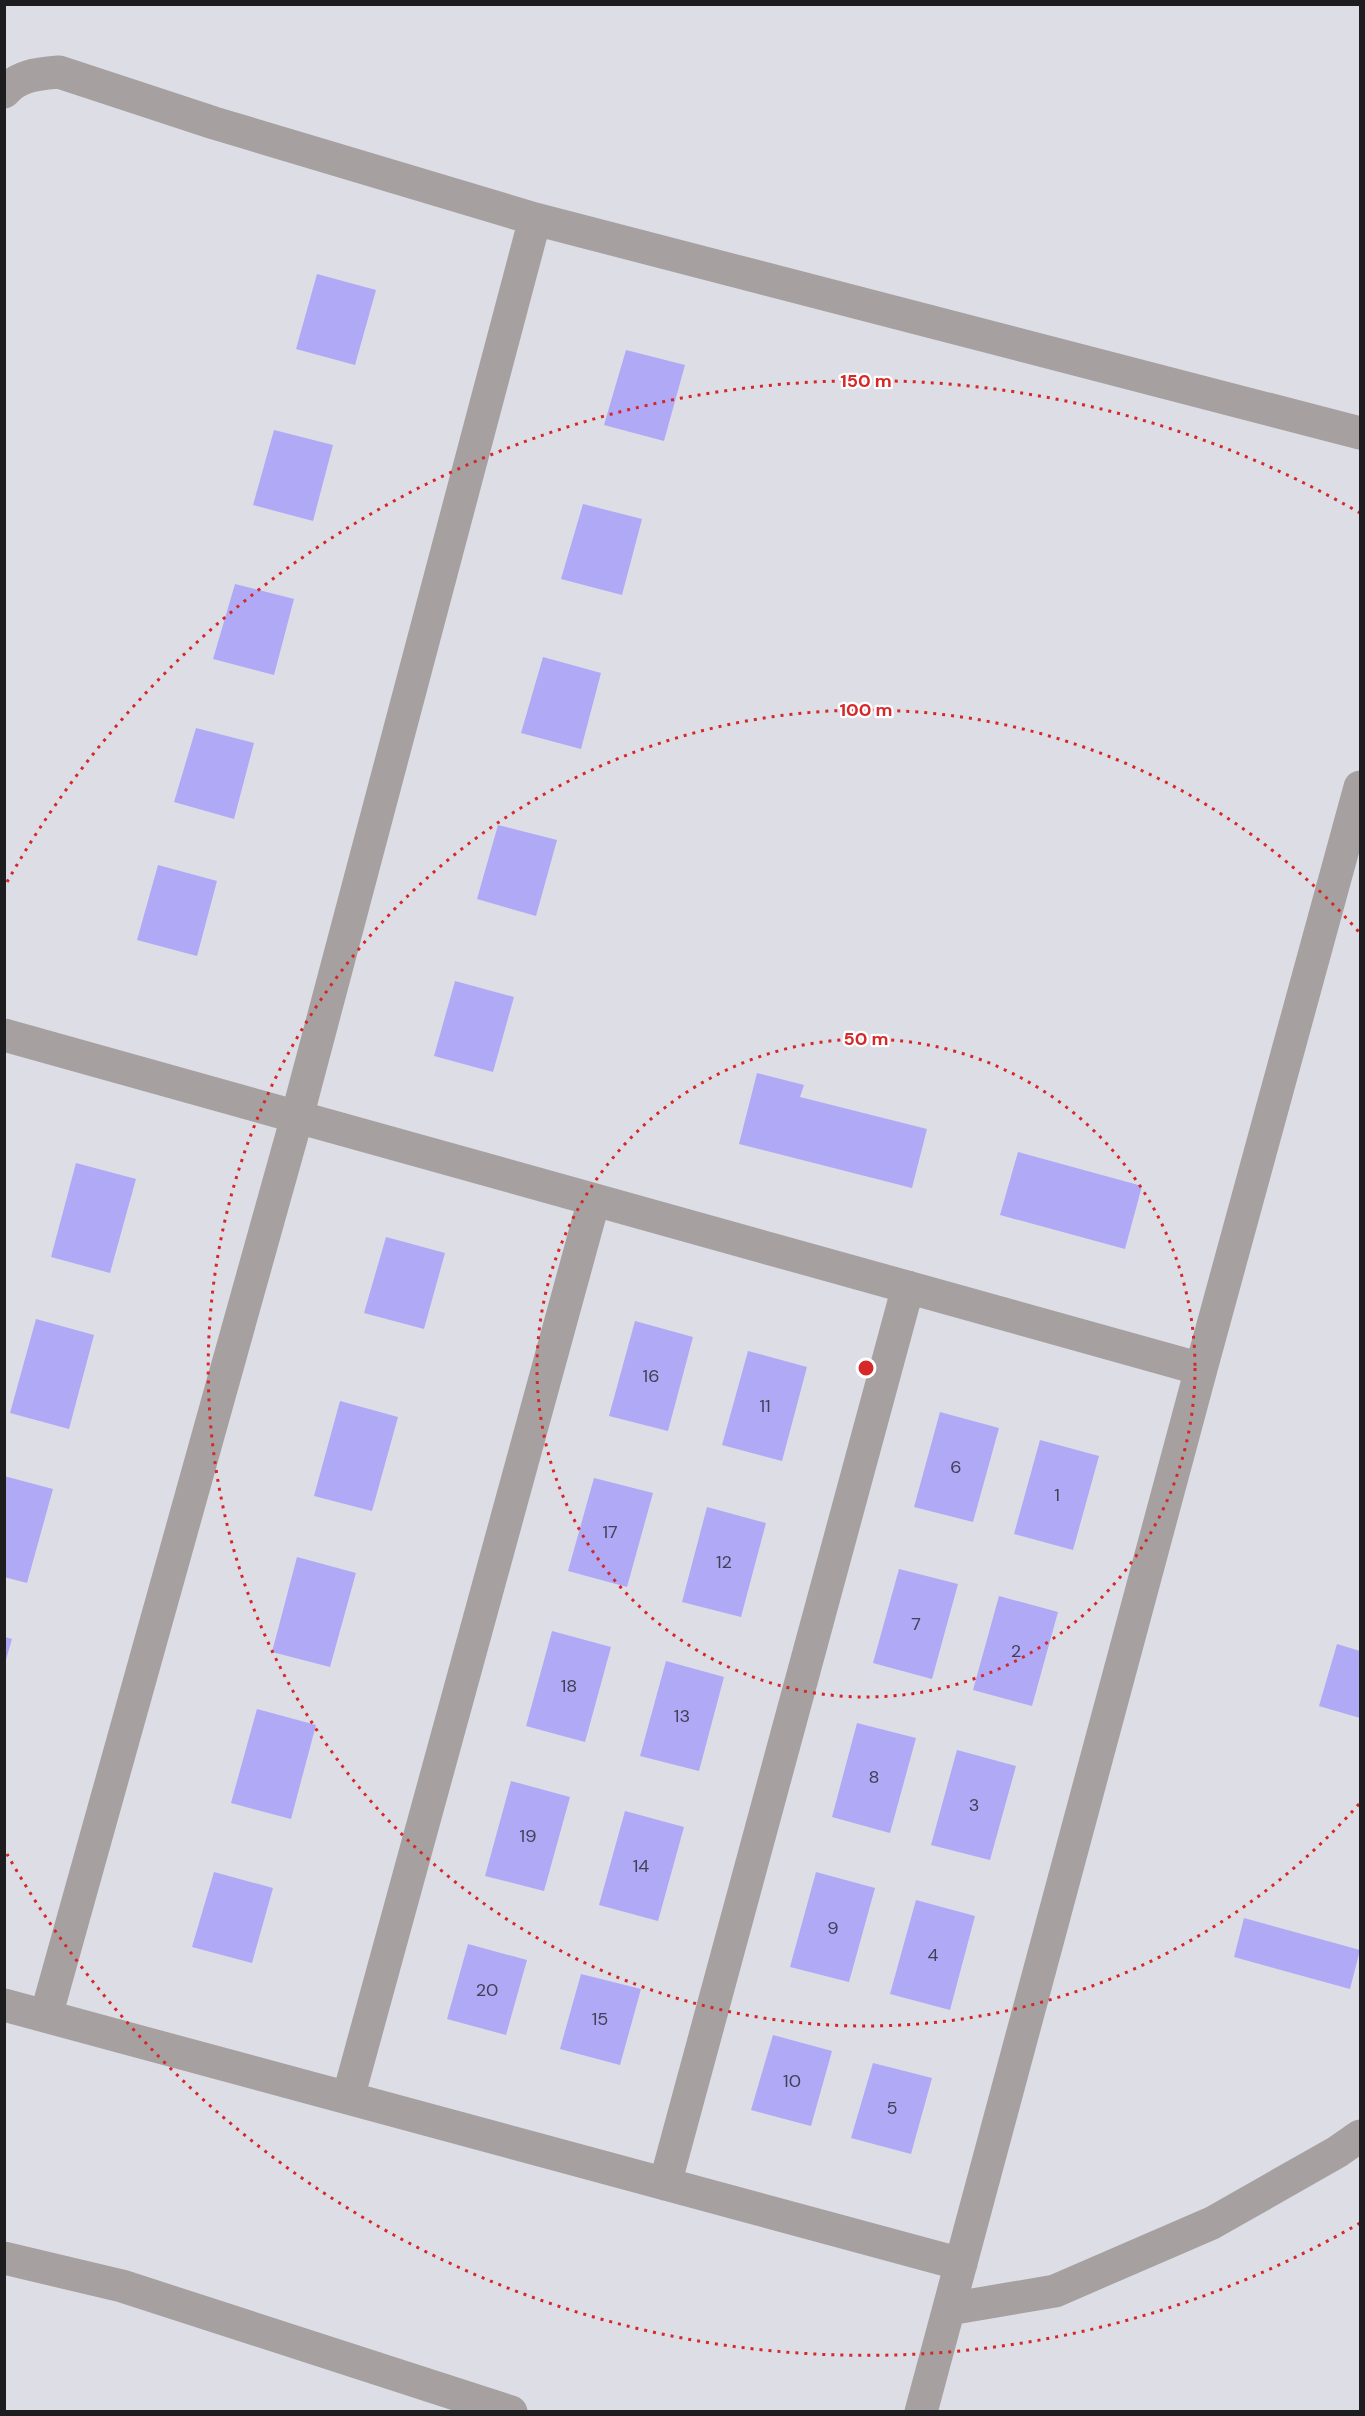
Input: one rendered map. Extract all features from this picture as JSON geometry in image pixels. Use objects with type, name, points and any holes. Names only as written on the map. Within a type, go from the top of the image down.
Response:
[{"type":"street","points":[[4,92],[12,83],[32,75],[59,72],[214,123],[535,219],[1360,433]]},
{"type":"street","points":[[46,2016],[297,1117],[535,219]]},
{"type":"street","points":[[921,2412],[1360,787]]},
{"type":"street","points":[[4,1035],[1201,1369]]},
{"type":"street","points":[[348,2098],[594,1200]]},
{"type":"street","points":[[666,2184],[908,1287]]},
{"type":"street","points":[[4,2005],[961,2264]]},
{"type":"street","points":[[949,2309],[1055,2291],[1212,2223],[1337,2152],[1360,2136]]},
{"type":"street","points":[[4,2258],[122,2286],[511,2412]]},
{"type":"building","points":[[317,274],[376,290],[355,365],[296,349]]},
{"type":"building","points":[[626,350],[685,365],[664,441],[604,425]]},
{"type":"building","points":[[274,430],[333,445],[313,521],[253,505]]},
{"type":"building","points":[[583,504],[642,519],[622,595],[561,579]]},
{"type":"building","points":[[235,584],[294,599],[274,675],[213,659]]},
{"type":"building","points":[[543,657],[601,673],[581,749],[521,733]]},
{"type":"building","points":[[196,728],[254,743],[234,819],[174,802]]},
{"type":"building","points":[[498,825],[557,840],[536,916],[477,899]]},
{"type":"building","points":[[158,865],[217,881],[197,956],[137,940]]},
{"type":"building","points":[[455,981],[514,997],[493,1072],[434,1056]]},
{"type":"building","points":[[757,1073],[804,1085],[800,1097],[927,1129],[912,1188],[739,1144]]},
{"type":"building","points":[[1018,1152],[1142,1186],[1125,1249],[1000,1215]]},
{"type":"building","points":[[76,1163],[136,1179],[110,1273],[51,1257]]},
{"type":"building","points":[[386,1237],[445,1253],[424,1329],[364,1313]]},
{"type":"building","points":[[36,1319],[94,1335],[69,1429],[10,1413]]},
{"type":"building","points":[[635,1321],[693,1337],[668,1431],[609,1416]]},
{"type":"building","points":[[748,1351],[807,1367],[782,1461],[722,1445]]},
{"type":"building","points":[[340,1401],[398,1417],[372,1511],[314,1496]]},
{"type":"building","points":[[940,1412],[999,1428],[973,1522],[914,1507]]},
{"type":"building","points":[[1040,1440],[1099,1456],[1073,1550],[1014,1534]]},
{"type":"building","points":[[4,1476],[53,1489],[27,1583],[4,1577]]},
{"type":"building","points":[[594,1478],[653,1493],[627,1587],[568,1571]]},
{"type":"building","points":[[707,1507],[766,1523],[741,1617],[682,1602]]},
{"type":"building","points":[[297,1557],[356,1573],[330,1667],[272,1652]]},
{"type":"building","points":[[899,1569],[958,1584],[932,1679],[873,1663]]},
{"type":"building","points":[[999,1596],[1058,1612],[1032,1706],[973,1690]]},
{"type":"building","points":[[552,1631],[611,1647],[585,1742],[526,1726]]},
{"type":"building","points":[[5,1637],[12,1639],[5,1663]]},
{"type":"building","points":[[1337,1644],[1360,1651],[1360,1718],[1319,1706]]},
{"type":"building","points":[[666,1661],[724,1677],[699,1771],[640,1756]]},
{"type":"building","points":[[257,1709],[316,1725],[291,1819],[231,1803]]},
{"type":"building","points":[[857,1723],[916,1738],[890,1833],[832,1817]]},
{"type":"building","points":[[957,1750],[1016,1766],[990,1860],[931,1845]]},
{"type":"building","points":[[511,1781],[570,1797],[544,1891],[485,1876]]},
{"type":"building","points":[[625,1811],[684,1827],[658,1921],[599,1905]]},
{"type":"building","points":[[214,1872],[273,1888],[252,1963],[192,1947]]},
{"type":"building","points":[[816,1872],[875,1888],[849,1982],[790,1967]]},
{"type":"building","points":[[916,1900],[975,1916],[950,2010],[890,1994]]},
{"type":"building","points":[[1244,1918],[1360,1950],[1350,1989],[1234,1957]]},
{"type":"building","points":[[468,1944],[527,1960],[506,2035],[447,2019]]},
{"type":"building","points":[[581,1974],[641,1989],[620,2065],[560,2049]]},
{"type":"building","points":[[773,2035],[832,2051],[811,2126],[751,2110]]},
{"type":"building","points":[[873,2063],[932,2078],[911,2154],[851,2138]]}]
